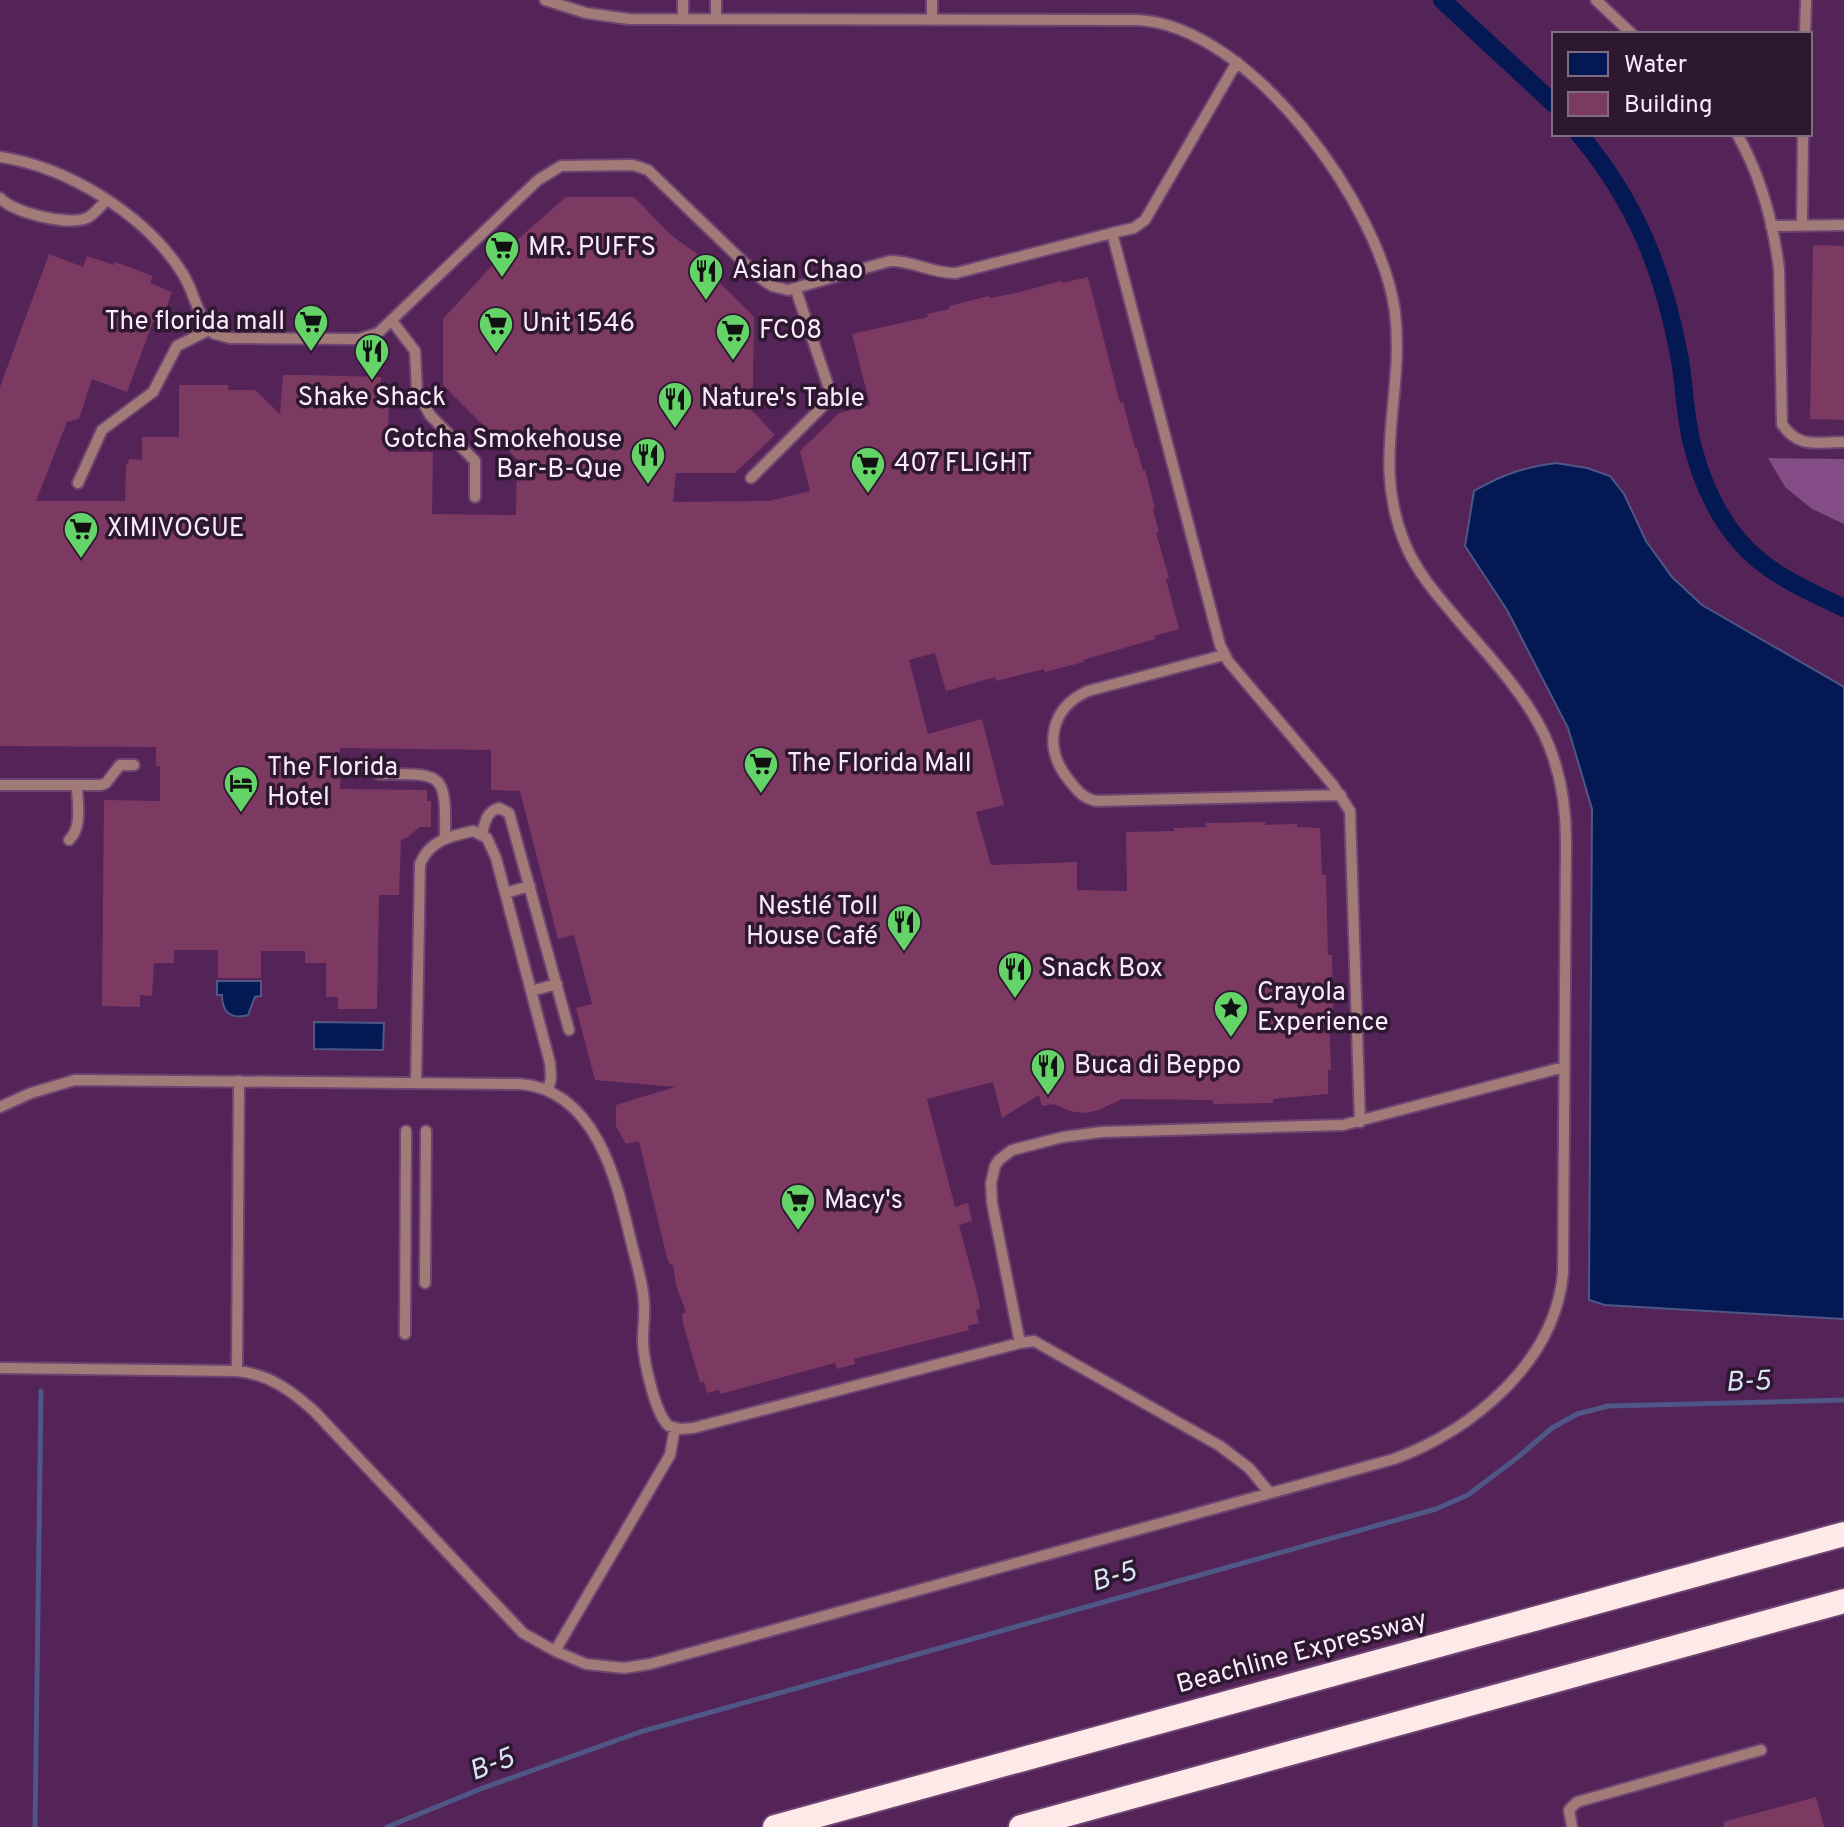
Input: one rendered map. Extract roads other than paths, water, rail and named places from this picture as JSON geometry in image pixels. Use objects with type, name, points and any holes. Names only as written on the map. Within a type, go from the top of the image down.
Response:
[{"type":"highway","name":"Beachline Expressway","points":[[775,1827],[1844,1534]]},
{"type":"highway","points":[[1021,1827],[1844,1601]]},
{"type":"lane","points":[[0,1368],[237,1371],[267,1378],[302,1400],[515,1625],[533,1640],[599,1666],[624,1668],[650,1664],[1394,1459],[1435,1442],[1474,1416],[1540,1347],[1554,1320],[1562,1287],[1566,828],[1563,789],[1557,763],[1542,726],[1529,705],[1428,583],[1411,557],[1400,530],[1392,499],[1388,456],[1397,370],[1396,319],[1388,279],[1371,233],[1348,191],[1317,147],[1237,62],[1191,33],[1159,22],[683,19],[607,16],[545,0]]},
{"type":"lane","points":[[683,0],[683,19]]},
{"type":"lane","points":[[716,0],[716,19]]},
{"type":"lane","points":[[932,0],[932,20]]},
{"type":"lane","points":[[1596,0],[1630,32]]},
{"type":"lane","points":[[1805,32],[1806,0]]},
{"type":"lane","points":[[0,157],[28,162],[62,174],[107,200],[138,225],[176,263],[191,288],[209,330],[215,334],[230,338],[359,339],[378,333],[538,180],[561,166],[633,165],[648,170],[759,277],[779,288],[796,290],[896,261],[937,273],[956,273],[1134,228],[1145,220],[1237,62]]},
{"type":"lane","points":[[1738,136],[1755,166],[1779,269],[1782,424],[1790,437],[1803,442],[1844,442]]},
{"type":"lane","points":[[1802,224],[1803,136]]},
{"type":"lane","points":[[0,198],[4,203],[30,214],[60,220],[87,218],[107,200]]},
{"type":"lane","points":[[1771,226],[1844,225]]},
{"type":"lane","points":[[1112,233],[1224,655],[1341,795],[1352,820],[1360,1122]]},
{"type":"lane","points":[[751,478],[832,397],[796,290]]},
{"type":"lane","points":[[392,321],[415,351],[417,391],[430,415],[475,461],[475,497]]},
{"type":"lane","points":[[78,483],[102,430],[153,392],[177,346],[209,330]]},
{"type":"lane","points":[[1224,655],[1079,695],[1062,713],[1052,738],[1053,755],[1060,769],[1081,794],[1097,801],[1341,795]]},
{"type":"lane","points":[[0,785],[101,785],[120,765],[134,765]]},
{"type":"lane","points":[[379,774],[424,774],[436,779],[444,790],[445,838]]},
{"type":"lane","points":[[69,840],[78,825],[77,785]]},
{"type":"lane","points":[[482,833],[486,819],[494,809],[504,809],[509,813],[569,1030]]},
{"type":"lane","points":[[416,1083],[418,872],[426,852],[445,838],[473,831],[482,833],[493,849],[550,1063],[548,1090]]},
{"type":"lane","points":[[505,893],[530,886]]},
{"type":"lane","points":[[531,991],[557,984]]},
{"type":"lane","points":[[1020,1343],[991,1192],[995,1166],[1004,1154],[1037,1143],[1089,1133],[1343,1125],[1564,1067]]},
{"type":"lane","points":[[0,1107],[31,1093],[75,1080],[520,1084],[548,1090],[586,1123],[611,1167],[643,1292],[643,1343],[648,1368],[662,1419],[675,1428],[693,1428],[1020,1343],[1040,1343],[1220,1446],[1249,1468],[1269,1492]]},
{"type":"lane","points":[[237,1371],[239,1081]]},
{"type":"lane","points":[[405,1334],[406,1131]]},
{"type":"lane","points":[[425,1283],[426,1131]]},
{"type":"lane","points":[[555,1651],[670,1455],[675,1428]]},
{"type":"lane","points":[[1572,1827],[1569,1810],[1577,1802],[1761,1750]]},
{"type":"water","points":[[1556,463],[1610,476],[1624,494],[1646,541],[1672,577],[1702,605],[1844,687],[1844,1319],[1605,1305],[1589,1300],[1592,809],[1568,728],[1507,610],[1465,546],[1474,491],[1514,472]]},
{"type":"water","points":[[217,981],[261,981],[261,996],[255,997],[248,1015],[232,1015],[226,1010],[222,995],[217,995]]},
{"type":"water","points":[[314,1022],[384,1023],[383,1050],[314,1049]]},
{"type":"waterway","points":[[1442,0],[1552,102]]},
{"type":"waterway","points":[[1581,136],[1617,186],[1656,268],[1680,360],[1691,440],[1712,500],[1733,533],[1763,564],[1789,581],[1844,608]]},
{"type":"waterway","points":[[35,1827],[41,1391]]},
{"type":"waterway","name":"B-5","points":[[387,1827],[483,1788],[640,1732],[1436,1509],[1468,1495],[1552,1428],[1577,1414],[1608,1406],[1844,1400]]},
{"type":"place","name":"MR. PUFFS","points":[[502,279]]},
{"type":"place","name":"Asian Chao","points":[[706,302]]},
{"type":"place","name":"The florida mall","points":[[311,353]]},
{"type":"place","name":"Unit 1546","points":[[496,355]]},
{"type":"place","name":"FC08","points":[[733,362]]},
{"type":"place","name":"Shake Shack","points":[[372,382]]},
{"type":"place","name":"Nature's Table","points":[[675,430]]},
{"type":"place","name":"Gotcha Smokehouse Bar-B-Que","points":[[648,486]]},
{"type":"place","name":"407 FLIGHT","points":[[868,495]]},
{"type":"place","name":"XIMIVOGUE","points":[[81,560]]},
{"type":"place","name":"The Florida Mall","points":[[761,795]]},
{"type":"place","name":"The Florida Hotel","points":[[241,814]]},
{"type":"place","name":"Nestlé Toll House Café","points":[[904,953]]},
{"type":"place","name":"Snack Box","points":[[1015,1000]]},
{"type":"place","name":"Crayola Experience","points":[[1231,1039]]},
{"type":"place","name":"Buca di Beppo","points":[[1048,1097]]},
{"type":"place","name":"Macy's","points":[[798,1232]]}]
